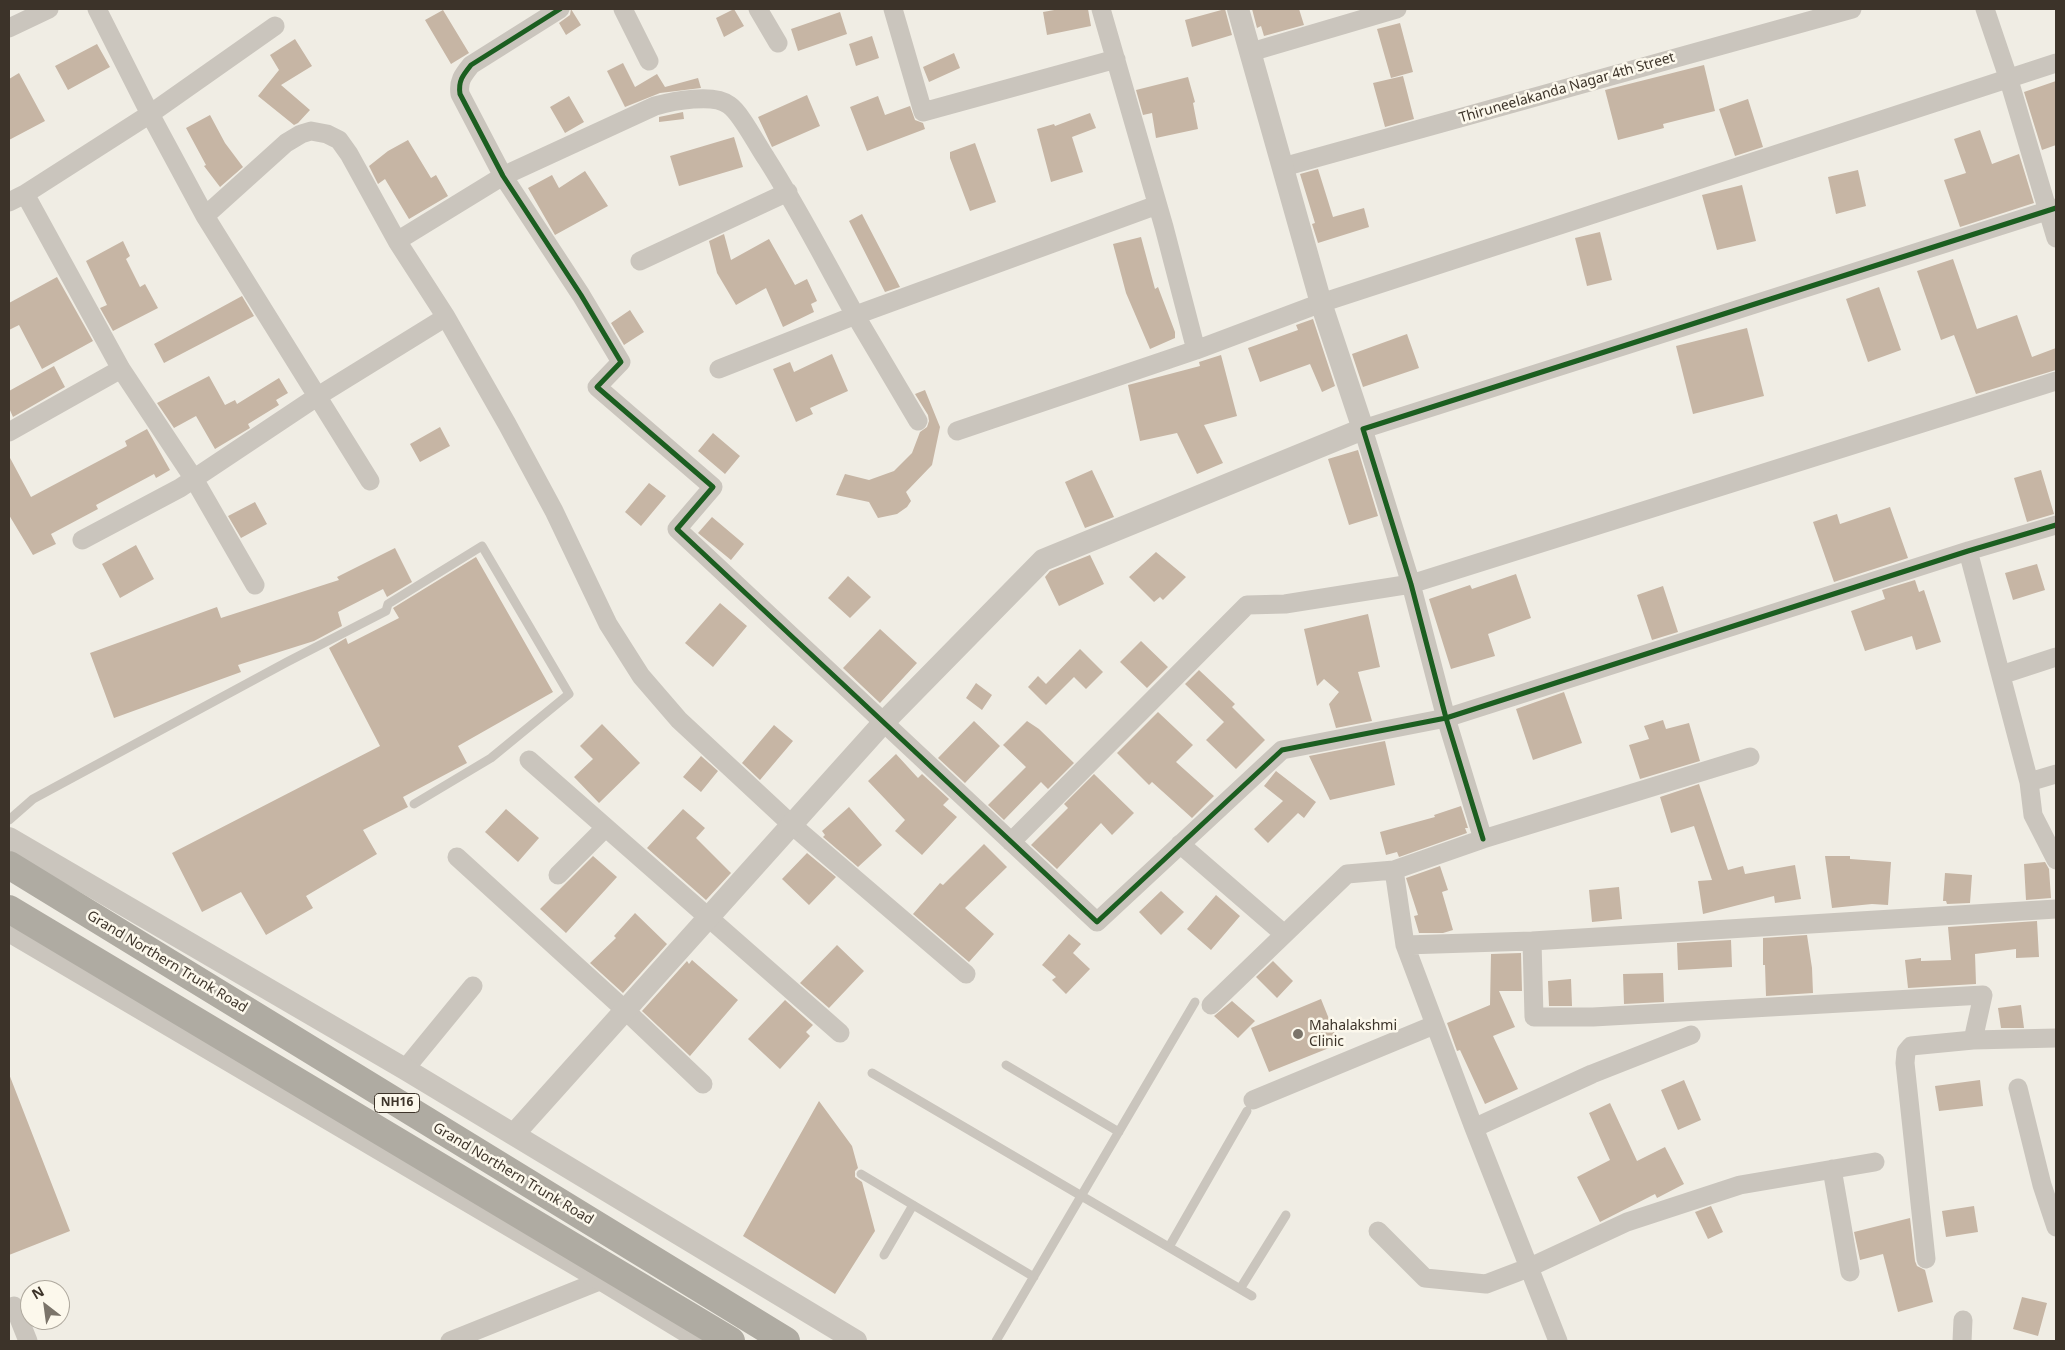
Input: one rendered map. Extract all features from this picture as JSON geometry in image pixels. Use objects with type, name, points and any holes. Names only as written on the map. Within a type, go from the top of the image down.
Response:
[{"type":"highway","name":"Grand Northern Trunk Road","points":[[9,865],[786,1341]]},
{"type":"highway","name":"NH16","points":[[9,909],[731,1341]]},
{"type":"street","points":[[9,28],[49,9]]},
{"type":"street","points":[[97,9],[150,114],[205,216],[370,481]]},
{"type":"street","points":[[560,9],[471,65],[462,77],[459,85],[460,94],[503,176],[581,295],[621,362],[597,387],[713,487],[677,529],[1097,922],[1282,750],[1446,718],[1968,551],[2056,525]]},
{"type":"street","points":[[623,9],[650,61]]},
{"type":"street","points":[[758,9],[778,43]]},
{"type":"street","points":[[893,9],[923,112],[1116,59]]},
{"type":"street","points":[[1101,9],[1157,204],[1196,350]]},
{"type":"street","points":[[1238,9],[1321,304],[1363,429],[1411,584],[1446,718],[1483,839]]},
{"type":"street","points":[[1251,52],[1397,9]]},
{"type":"street","name":"Thiruneelakanda Nagar 4th Street","points":[[1283,167],[1852,9]]},
{"type":"street","points":[[1985,9],[2052,209],[2056,238]]},
{"type":"street","points":[[255,586],[194,479],[121,369],[17,198],[150,114],[275,26]]},
{"type":"street","points":[[957,431],[1196,350],[1321,304],[2008,77],[2056,63]]},
{"type":"street","points":[[397,242],[503,176],[655,106],[705,98],[718,100],[730,105],[788,192],[856,315],[918,420]]},
{"type":"street","points":[[205,216],[286,143],[301,134],[319,132],[339,140],[349,154],[397,242],[446,317],[554,511],[608,624],[641,676],[679,720],[792,825],[966,974]]},
{"type":"street","points":[[640,261],[788,192]]},
{"type":"street","points":[[719,369],[856,315],[1157,204]]},
{"type":"street","points":[[514,1134],[883,723],[1043,560],[1363,429],[2052,209]]},
{"type":"street","points":[[82,540],[194,479],[318,396],[446,317]]},
{"type":"street","points":[[9,432],[121,369]]},
{"type":"street","points":[[1011,842],[1247,605],[1285,604],[1411,584],[2056,381]]},
{"type":"street","points":[[1968,551],[2029,782],[2034,815],[2056,860]]},
{"type":"street","points":[[2001,675],[2056,657]]},
{"type":"street","points":[[1203,1004],[1284,934],[1347,874],[1394,870],[1483,839],[1750,757]]},
{"type":"street","points":[[529,760],[840,1033]]},
{"type":"street","points":[[2029,782],[2056,774]]},
{"type":"street","points":[[558,875],[605,828]]},
{"type":"street","points":[[9,838],[405,1069],[856,1341]]},
{"type":"street","points":[[1180,844],[1284,934]]},
{"type":"street","points":[[457,857],[703,1084]]},
{"type":"street","points":[[1394,870],[1405,945],[1528,1268],[1558,1341]]},
{"type":"street","points":[[1405,945],[1532,942],[2056,909]]},
{"type":"street","points":[[9,931],[602,1280],[702,1341]]},
{"type":"street","points":[[1532,942],[1534,1017],[1593,1017],[1983,995],[1973,1040]]},
{"type":"street","points":[[405,1069],[473,986]]},
{"type":"street","points":[[1250,1105],[1434,1024]]},
{"type":"street","points":[[1474,1128],[1592,1074],[1692,1035]]},
{"type":"street","points":[[1926,1259],[1905,1063],[1906,1052],[1911,1046],[1973,1040],[2056,1038]]},
{"type":"street","points":[[2018,1088],[2042,1185],[2056,1227]]},
{"type":"street","points":[[1378,1231],[1426,1278],[1486,1284],[1528,1268],[1636,1219],[1740,1185],[1875,1162]]},
{"type":"street","points":[[1832,1169],[1850,1272]]},
{"type":"street","points":[[450,1341],[602,1280]]},
{"type":"street","points":[[14,1306],[28,1341]]},
{"type":"street","points":[[1962,1341],[1963,1320]]},
{"type":"lane","points":[[9,820],[33,800],[287,662],[386,611],[388,604],[482,546],[569,694],[491,758],[414,804]]},
{"type":"lane","points":[[996,1341],[1119,1132],[1203,1004]]},
{"type":"lane","points":[[1006,1065],[1119,1132]]},
{"type":"lane","points":[[872,1073],[1252,1296]]},
{"type":"lane","points":[[1169,1247],[1250,1105]]},
{"type":"lane","points":[[861,1174],[1034,1277]]},
{"type":"lane","points":[[884,1255],[913,1205]]},
{"type":"lane","points":[[1240,1289],[1286,1216]]},
{"type":"building","points":[[571,9],[581,25],[566,35],[559,23],[570,15]]},
{"type":"building","points":[[734,9],[744,26],[724,37],[716,18]]},
{"type":"building","points":[[1060,9],[1088,9],[1091,26],[1047,35],[1043,12]]},
{"type":"building","points":[[1225,9],[1232,35],[1192,47],[1185,20]]},
{"type":"building","points":[[1252,9],[1299,9],[1304,25],[1264,36],[1261,26],[1257,28]]},
{"type":"building","points":[[443,10],[469,53],[451,64],[425,20]]},
{"type":"building","points":[[840,12],[847,34],[798,51],[791,29]]},
{"type":"building","points":[[1400,23],[1413,72],[1391,78],[1377,29]]},
{"type":"building","points":[[872,36],[879,58],[856,66],[849,44]]},
{"type":"building","points":[[295,39],[312,66],[281,85],[310,110],[294,125],[258,96],[279,70],[270,55]]},
{"type":"building","points":[[97,44],[110,67],[68,90],[55,66]]},
{"type":"building","points":[[954,53],[960,68],[929,82],[923,67]]},
{"type":"building","points":[[623,63],[635,87],[657,74],[665,87],[698,78],[701,88],[660,93],[625,107],[607,71]]},
{"type":"building","points":[[1704,65],[1715,111],[1663,124],[1664,128],[1618,140],[1605,90]]},
{"type":"building","points":[[19,73],[45,121],[9,140],[9,79]]},
{"type":"building","points":[[1403,76],[1414,119],[1385,127],[1373,83]]},
{"type":"building","points":[[1188,77],[1195,102],[1193,103],[1198,129],[1156,138],[1152,113],[1143,115],[1136,90]]},
{"type":"building","points":[[2056,81],[2056,145],[2042,150],[2024,92]]},
{"type":"building","points":[[807,95],[820,126],[772,147],[758,117]]},
{"type":"building","points":[[569,96],[584,122],[565,133],[550,107]]},
{"type":"building","points":[[878,96],[885,115],[910,106],[915,120],[923,123],[925,129],[867,151],[850,107]]},
{"type":"building","points":[[1748,99],[1763,147],[1735,156],[1719,109]]},
{"type":"building","points":[[683,112],[684,119],[659,122],[659,117]]},
{"type":"building","points":[[1090,113],[1096,128],[1072,137],[1083,172],[1051,182],[1037,129],[1054,124],[1055,126]]},
{"type":"building","points":[[210,115],[225,143],[243,167],[220,187],[204,166],[206,165],[186,128]]},
{"type":"building","points":[[1980,130],[1992,164],[2019,154],[2034,203],[1960,227],[1944,180],[1966,173],[1954,139]]},
{"type":"building","points":[[734,137],[743,167],[679,186],[670,156]]},
{"type":"building","points":[[408,140],[431,178],[436,175],[448,196],[409,219],[385,179],[378,184],[369,166],[388,151]]},
{"type":"building","points":[[975,143],[996,202],[970,211],[950,158],[950,152]]},
{"type":"building","points":[[1318,169],[1333,217],[1364,208],[1369,227],[1318,243],[1312,224],[1315,223],[1300,174]]},
{"type":"building","points":[[1858,170],[1866,206],[1836,214],[1828,177]]},
{"type":"building","points":[[585,171],[608,206],[555,235],[528,188],[552,175],[559,188]]},
{"type":"building","points":[[1742,185],[1756,241],[1717,250],[1702,195]]},
{"type":"building","points":[[862,214],[900,287],[885,292],[849,221]]},
{"type":"building","points":[[1600,232],[1612,280],[1587,286],[1575,238]]},
{"type":"building","points":[[724,234],[731,260],[769,239],[795,285],[807,279],[817,301],[811,304],[814,312],[783,327],[766,288],[736,305],[717,273],[709,241]]},
{"type":"building","points":[[1141,237],[1155,289],[1158,287],[1175,332],[1175,338],[1150,349],[1126,293],[1113,244]]},
{"type":"building","points":[[123,241],[130,256],[126,259],[140,287],[145,284],[158,308],[113,331],[100,308],[107,305],[86,261]]},
{"type":"building","points":[[1953,259],[1977,329],[2017,315],[2032,357],[2056,348],[2056,370],[1976,394],[1954,335],[1941,340],[1917,271]]},
{"type":"building","points":[[57,277],[93,341],[42,369],[19,325],[9,330],[9,303]]},
{"type":"building","points":[[1879,287],[1901,350],[1868,362],[1846,299]]},
{"type":"building","points":[[242,296],[254,316],[164,363],[154,344]]},
{"type":"building","points":[[630,310],[644,332],[624,345],[611,323]]},
{"type":"building","points":[[1313,319],[1335,386],[1322,392],[1310,364],[1260,382],[1248,348],[1298,330],[1296,325]]},
{"type":"building","points":[[1747,328],[1764,396],[1693,414],[1676,346]]},
{"type":"building","points":[[1407,334],[1419,368],[1363,387],[1352,354]]},
{"type":"building","points":[[832,354],[848,391],[810,408],[813,414],[796,422],[773,369],[790,362],[794,372]]},
{"type":"building","points":[[1221,355],[1237,416],[1204,425],[1223,463],[1197,474],[1177,433],[1140,441],[1128,385],[1200,366],[1199,362]]},
{"type":"building","points":[[54,366],[65,387],[13,417],[9,408],[9,391]]},
{"type":"building","points":[[209,376],[225,405],[235,400],[237,404],[279,378],[288,393],[276,400],[279,405],[248,424],[250,428],[215,449],[196,416],[174,428],[157,403]]},
{"type":"building","points":[[925,390],[940,427],[932,465],[906,492],[911,501],[907,507],[897,514],[878,518],[869,502],[836,495],[845,474],[869,480],[894,471],[912,453],[920,432],[927,427],[929,421],[928,415],[915,394]]},
{"type":"building","points":[[440,427],[450,446],[420,462],[410,444]]},
{"type":"building","points":[[147,429],[170,470],[156,478],[154,474],[96,505],[98,509],[51,534],[56,544],[33,555],[9,515],[9,456],[31,497],[127,446],[125,441]]},
{"type":"building","points":[[713,433],[740,456],[725,474],[698,451]]},
{"type":"building","points":[[1358,450],[1378,516],[1349,525],[1328,459]]},
{"type":"building","points":[[1092,470],[1114,517],[1085,528],[1065,482]]},
{"type":"building","points":[[2041,470],[2054,514],[2027,522],[2014,478]]},
{"type":"building","points":[[649,483],[666,496],[641,526],[625,512]]},
{"type":"building","points":[[255,502],[267,524],[241,538],[228,516]]},
{"type":"building","points":[[1890,507],[1908,558],[1834,582],[1813,522],[1837,514],[1840,524]]},
{"type":"building","points":[[712,517],[744,544],[731,560],[698,533]]},
{"type":"building","points":[[136,545],[154,579],[120,598],[102,564]]},
{"type":"building","points":[[395,548],[412,582],[387,597],[383,589],[338,612],[342,626],[314,641],[238,665],[241,672],[114,718],[90,653],[217,607],[221,618],[339,580],[337,577]]},
{"type":"building","points":[[1156,552],[1186,577],[1163,600],[1160,597],[1154,602],[1129,577]]},
{"type":"building","points":[[1090,555],[1104,584],[1059,606],[1045,577],[1050,571]]},
{"type":"building","points":[[476,557],[553,692],[458,746],[467,763],[403,797],[408,807],[363,830],[377,854],[306,896],[313,908],[266,935],[241,892],[202,912],[172,853],[380,746],[329,648],[346,638],[348,644],[399,618],[393,608]]},
{"type":"building","points":[[2037,564],[2045,590],[2013,600],[2005,573]]},
{"type":"building","points":[[1516,574],[1531,618],[1488,634],[1495,656],[1451,669],[1429,599],[1470,585],[1472,589]]},
{"type":"building","points":[[848,576],[871,597],[850,618],[828,598]]},
{"type":"building","points":[[1915,580],[1919,592],[1924,590],[1941,642],[1916,650],[1912,636],[1865,651],[1851,611],[1885,599],[1882,590]]},
{"type":"building","points":[[1663,586],[1678,632],[1652,640],[1637,595]]},
{"type":"building","points":[[720,603],[747,626],[713,667],[685,643]]},
{"type":"building","points":[[1368,614],[1380,667],[1358,672],[1372,721],[1336,728],[1329,704],[1339,692],[1324,679],[1317,686],[1304,629]]},
{"type":"building","points":[[880,629],[917,663],[880,703],[843,668]]},
{"type":"building","points":[[1141,641],[1168,667],[1147,688],[1120,662]]},
{"type":"building","points":[[1080,649],[1103,672],[1086,689],[1074,677],[1046,705],[1028,687],[1038,676],[1046,684]]},
{"type":"building","points":[[1199,670],[1235,704],[1232,707],[1265,740],[1236,769],[1206,740],[1224,722],[1185,684]]},
{"type":"building","points":[[976,683],[992,695],[982,710],[966,698]]},
{"type":"building","points":[[1564,692],[1582,743],[1533,760],[1516,709]]},
{"type":"building","points":[[1158,712],[1193,745],[1176,762],[1214,796],[1192,818],[1152,782],[1149,785],[1117,753]]},
{"type":"building","points":[[1663,720],[1666,729],[1689,723],[1700,761],[1640,779],[1629,745],[1649,739],[1644,726]]},
{"type":"building","points":[[974,721],[1000,746],[965,783],[938,758]]},
{"type":"building","points":[[1027,721],[1039,729],[1074,763],[1048,789],[1041,782],[1004,820],[988,805],[1026,767],[1003,745]]},
{"type":"building","points":[[602,724],[640,763],[599,803],[574,777],[593,759],[580,746]]},
{"type":"building","points":[[774,725],[793,741],[760,780],[742,763]]},
{"type":"building","points":[[1385,741],[1395,785],[1330,800],[1309,756]]},
{"type":"building","points":[[896,754],[918,778],[922,774],[949,799],[943,805],[957,817],[922,855],[895,831],[905,820],[868,781]]},
{"type":"building","points":[[701,756],[718,771],[701,792],[683,777]]},
{"type":"building","points":[[1276,771],[1316,802],[1304,818],[1298,813],[1268,843],[1254,829],[1283,801],[1264,786]]},
{"type":"building","points":[[1094,774],[1134,813],[1112,835],[1101,823],[1057,869],[1031,845],[1068,808],[1064,804]]},
{"type":"building","points":[[1699,784],[1728,870],[1743,866],[1745,874],[1795,865],[1801,899],[1775,903],[1774,896],[1703,914],[1698,881],[1712,880],[1694,826],[1671,833],[1660,797]]},
{"type":"building","points":[[1461,806],[1468,828],[1465,828],[1467,833],[1399,857],[1397,852],[1386,855],[1380,832],[1435,817],[1434,815]]},
{"type":"building","points":[[849,807],[882,845],[858,867],[823,837],[825,835],[822,831]]},
{"type":"building","points":[[506,809],[539,838],[518,862],[485,832]]},
{"type":"building","points":[[683,809],[705,828],[696,838],[731,873],[706,900],[647,848]]},
{"type":"building","points":[[984,844],[1007,867],[965,908],[994,934],[969,962],[913,914],[940,883],[943,885]]},
{"type":"building","points":[[807,853],[836,877],[809,905],[782,879]]},
{"type":"building","points":[[593,856],[617,877],[566,933],[540,909]]},
{"type":"building","points":[[1825,856],[1850,856],[1850,859],[1891,862],[1888,905],[1872,904],[1832,908]]},
{"type":"building","points":[[2045,862],[2049,869],[2051,898],[2026,900],[2024,864]]},
{"type":"building","points":[[1440,866],[1448,890],[1442,892],[1453,930],[1443,933],[1419,933],[1414,916],[1418,915],[1406,878]]},
{"type":"building","points":[[1945,873],[1972,875],[1970,903],[1947,904],[1946,901],[1943,901]]},
{"type":"building","points":[[1619,887],[1622,919],[1592,922],[1589,890]]},
{"type":"building","points":[[1161,891],[1184,912],[1161,935],[1139,912]]},
{"type":"building","points":[[1216,895],[1240,916],[1211,950],[1187,929]]},
{"type":"building","points":[[635,913],[667,944],[623,993],[590,963],[616,938],[614,936]]},
{"type":"building","points":[[2037,921],[2039,957],[2016,958],[2016,949],[1975,954],[1976,984],[1908,988],[1905,960],[1921,958],[1921,961],[1951,960],[1948,927]]},
{"type":"building","points":[[1069,934],[1081,944],[1073,953],[1090,969],[1066,994],[1052,980],[1056,977],[1042,965]]},
{"type":"building","points":[[1807,935],[1812,968],[1813,993],[1766,996],[1763,938]]},
{"type":"building","points":[[1731,940],[1732,967],[1678,970],[1677,943]]},
{"type":"building","points":[[837,945],[864,971],[829,1008],[800,983]]},
{"type":"building","points":[[1521,953],[1522,991],[1499,991],[1515,1027],[1493,1036],[1518,1089],[1485,1104],[1460,1050],[1457,1051],[1447,1023],[1490,1005],[1491,954]]},
{"type":"building","points":[[692,960],[738,1000],[690,1056],[642,1011],[687,961],[689,964]]},
{"type":"building","points":[[1273,961],[1293,981],[1277,998],[1256,977]]},
{"type":"building","points":[[1663,973],[1664,1002],[1624,1004],[1623,974]]},
{"type":"building","points":[[1571,979],[1572,1006],[1549,1006],[1548,981]]},
{"type":"building","points":[[1321,999],[1339,1044],[1269,1072],[1251,1028]]},
{"type":"building","points":[[785,1000],[813,1025],[806,1032],[810,1036],[780,1069],[748,1039]]},
{"type":"building","points":[[1232,1001],[1255,1021],[1238,1038],[1214,1016]]},
{"type":"building","points":[[2021,1005],[2024,1028],[2001,1028],[1998,1008]]},
{"type":"building","points":[[9,1074],[70,1231],[9,1255]]},
{"type":"building","points":[[1684,1080],[1701,1120],[1678,1130],[1661,1090]]},
{"type":"building","points":[[1980,1080],[1983,1106],[1939,1111],[1935,1086]]},
{"type":"building","points":[[819,1101],[852,1146],[858,1168],[855,1171],[855,1177],[862,1182],[875,1231],[835,1294],[743,1236]]},
{"type":"building","points":[[1610,1103],[1637,1161],[1665,1147],[1684,1184],[1657,1198],[1655,1194],[1600,1222],[1577,1177],[1610,1160],[1589,1113]]},
{"type":"building","points":[[1711,1206],[1723,1232],[1708,1239],[1695,1212]]},
{"type":"building","points":[[1974,1206],[1978,1232],[1946,1237],[1942,1211]]},
{"type":"building","points":[[1910,1218],[1915,1261],[1917,1266],[1925,1270],[1933,1302],[1898,1312],[1883,1254],[1860,1260],[1854,1232]]},
{"type":"building","points":[[2022,1297],[2047,1303],[2038,1336],[2013,1329]]},
{"type":"cycle path","points":[[560,9],[471,65],[462,78],[460,94],[503,176],[581,295],[621,362],[597,387],[713,487],[677,529],[1097,922],[1282,750],[1446,718],[1483,839]]},
{"type":"cycle path","points":[[2056,208],[1363,429],[1411,584],[1446,718],[1968,551],[2056,525]]},
{"type":"place","name":"Mahalakshmi Clinic","points":[[1298,1034]]}]
